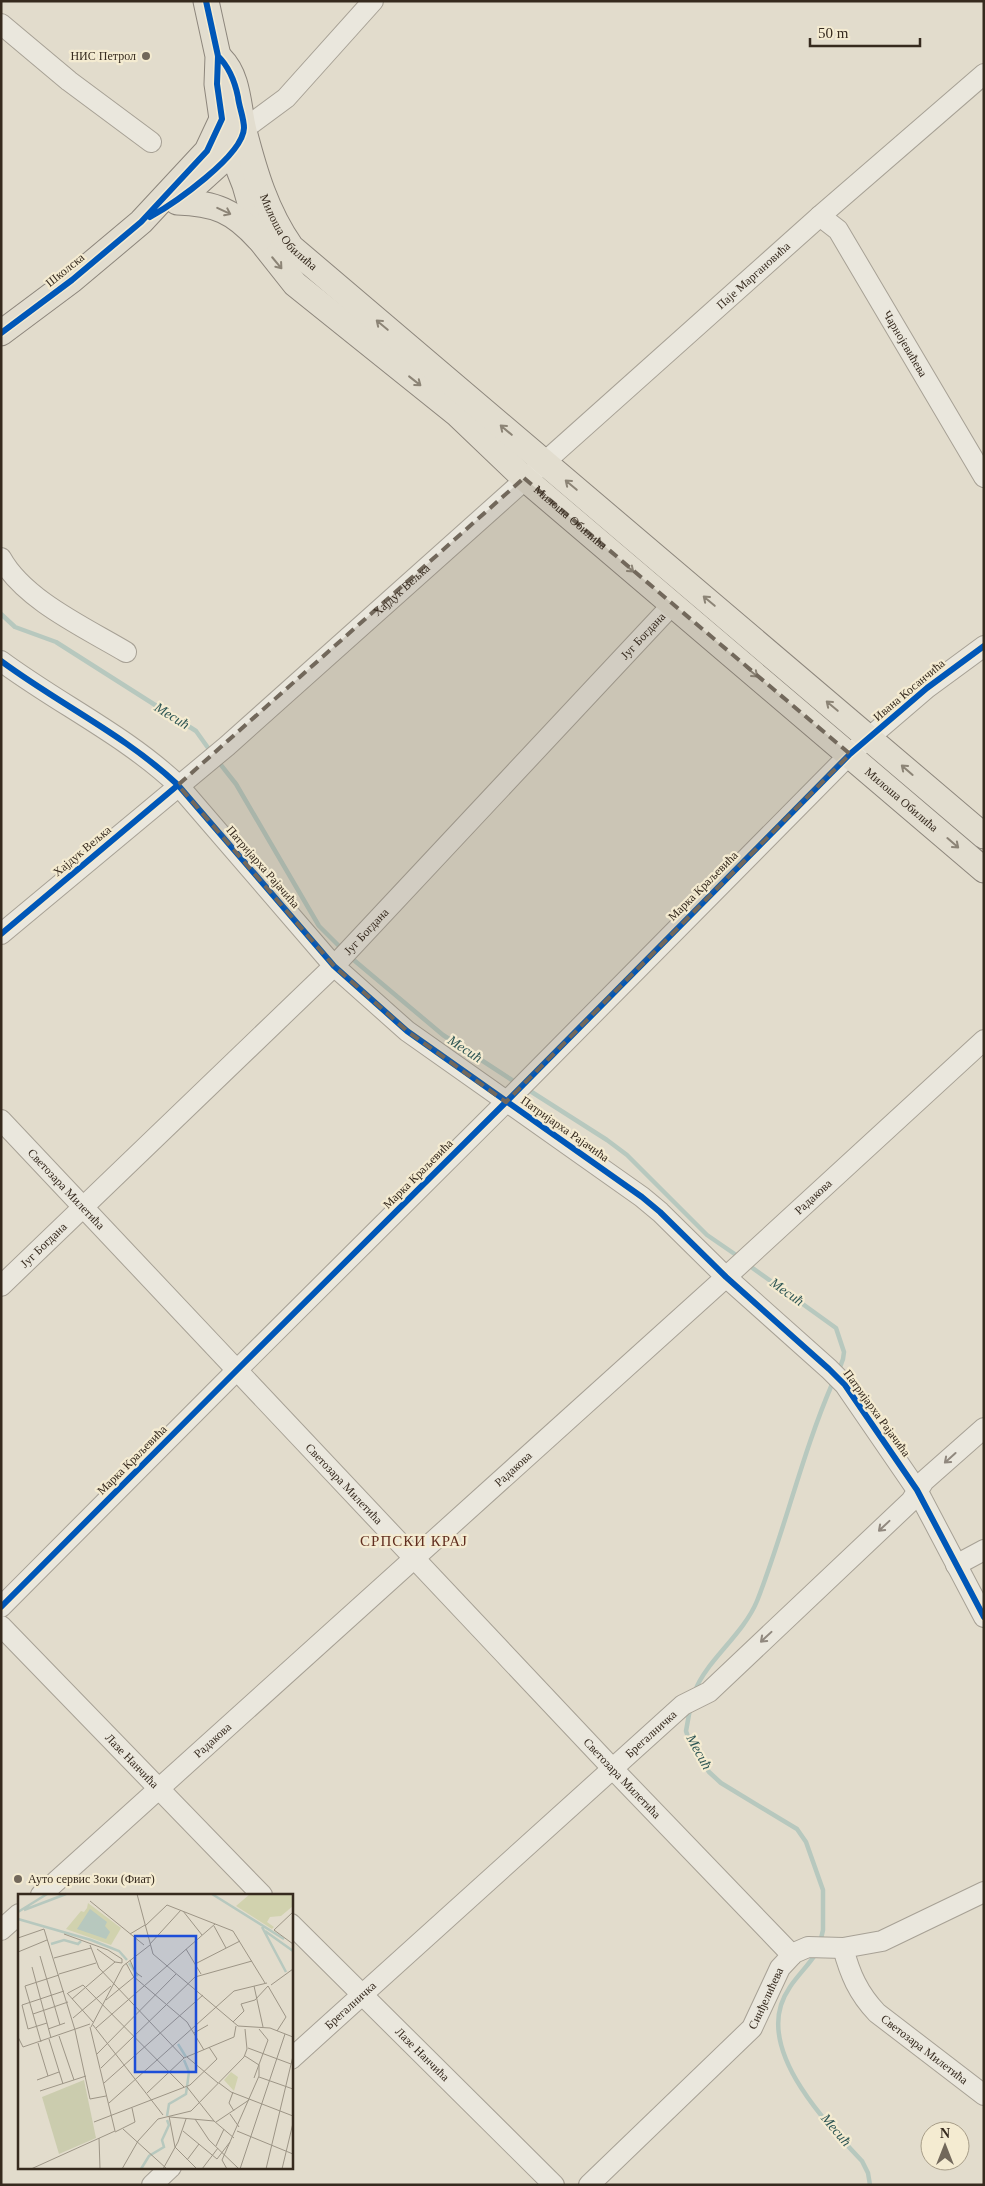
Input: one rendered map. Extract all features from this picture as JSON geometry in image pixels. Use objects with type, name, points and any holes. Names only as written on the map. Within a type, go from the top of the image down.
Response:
[{"type":"main road","name":"Милоша Обилића","points":[[206,1],[218,56],[231,76],[233,124],[266,207],[291,247],[984,836]]},
{"type":"main road","name":"Школска","points":[[141,222],[177,202],[232,152],[233,124]]},
{"type":"main road","name":"Школска","points":[[1,333],[72,280],[141,222],[206,150],[233,124]]},
{"type":"main road","name":"Милоша Обилића","points":[[232,152],[245,185],[261,241],[296,284],[457,414],[524,478],[984,870]]},
{"type":"main road","points":[[177,202],[198,202],[229,212],[244,222],[261,241]]},
{"type":"street","points":[[233,124],[286,98],[373,1]]},
{"type":"street","points":[[1,24],[69,81],[151,142]]},
{"type":"street","name":"Паје Маргановића","points":[[524,478],[820,216],[984,74]]},
{"type":"street","name":"Чарнојевићева","points":[[820,216],[838,230],[976,447],[984,477]]},
{"type":"street","name":"Хајдук Вељка","points":[[1,934],[227,746],[524,478]]},
{"type":"street","points":[[1,558],[9,572],[41,601],[126,652]]},
{"type":"street","name":"Југ Богдана","points":[[1,1286],[337,963],[672,605]]},
{"type":"street","name":"Ивана Косанчића","points":[[850,754],[927,688],[984,646]]},
{"type":"street","name":"Патријарха Рајачића","points":[[1,660],[104,727],[156,765],[178,786],[337,963],[407,1031],[518,1090],[731,1272],[845,1384],[917,1490],[984,1617]]},
{"type":"street","name":"Марка Краљевића","points":[[1,1607],[518,1090],[850,754]]},
{"type":"street","name":"Радакова","points":[[41,1894],[159,1790],[414,1557],[731,1272],[984,1040]]},
{"type":"street","name":"Светозара Милетића","points":[[1,1120],[612,1768],[800,1951]]},
{"type":"street","name":"Брегалничка","points":[[292,2058],[683,1705],[709,1692],[911,1501],[924,1481],[984,1428]]},
{"type":"street","points":[[956,1565],[984,1550]]},
{"type":"street","name":"Лазе Нанчића","points":[[1,1626],[261,1894]]},
{"type":"street","points":[[800,1951],[837,1948],[882,1941],[984,1892]]},
{"type":"street","points":[[1,1930],[18,1915]]},
{"type":"street","name":"Лазе Нанчића","points":[[292,1925],[554,2185]]},
{"type":"street","name":"Светозара Милетића","points":[[837,1948],[851,1977],[877,2013],[984,2095]]},
{"type":"street","name":"Синђелићева","points":[[589,2185],[752,2028],[780,1968],[800,1951]]},
{"type":"street","points":[[152,2185],[170,2168]]},
{"type":"highlighted area","points":[[524,478],[850,754],[506,1102],[407,1031],[334,966],[178,785]]},
{"type":"waterway","name":"Месић","points":[[1,614],[15,627],[56,642],[196,731],[211,752]]},
{"type":"waterway","name":"Месић","points":[[217,760],[236,784],[319,926],[342,949]]},
{"type":"waterway","name":"Месић","points":[[349,956],[443,1035],[518,1084]]},
{"type":"waterway","name":"Месић","points":[[527,1089],[607,1140],[627,1155],[707,1235],[739,1257]]},
{"type":"waterway","name":"Месић","points":[[747,1264],[836,1328],[844,1352],[839,1370]]},
{"type":"waterway","name":"Месић","points":[[695,1691],[707,1669],[743,1625],[757,1601],[812,1436],[833,1382]]},
{"type":"waterway","name":"Месић","points":[[690,1709],[686,1731],[689,1740],[709,1772],[721,1783],[797,1829],[806,1842],[823,1890],[823,1930],[820,1943]]},
{"type":"waterway","name":"Месић","points":[[817,1952],[792,1984],[781,2005],[778,2026],[782,2047],[790,2069],[802,2090],[862,2161],[868,2173],[870,2185]]},
{"type":"cycle path","points":[[1,333],[72,280],[141,222],[207,151],[222,119],[217,84],[218,56],[206,1]]},
{"type":"cycle path","points":[[150,217],[190,191],[220,165],[241,139],[244,124],[237,91],[228,70],[218,56]]},
{"type":"cycle path","points":[[1,1607],[506,1102],[850,754],[927,688],[984,646]]},
{"type":"cycle path","points":[[1,661],[114,735],[158,767],[178,785],[334,966],[407,1031],[642,1197],[660,1212],[726,1277],[829,1369],[845,1385],[917,1490],[984,1617]]},
{"type":"cycle path","points":[[1,934],[178,785]]},
{"type":"place","name":"НИС Петрол","points":[[146,56]]},
{"type":"place","name":"Ауто сервис Зоки (Фиат)","points":[[18,1879]]},
{"type":"district","name":"СРПСКИ КРАЈ","points":[[414,1541]]}]
